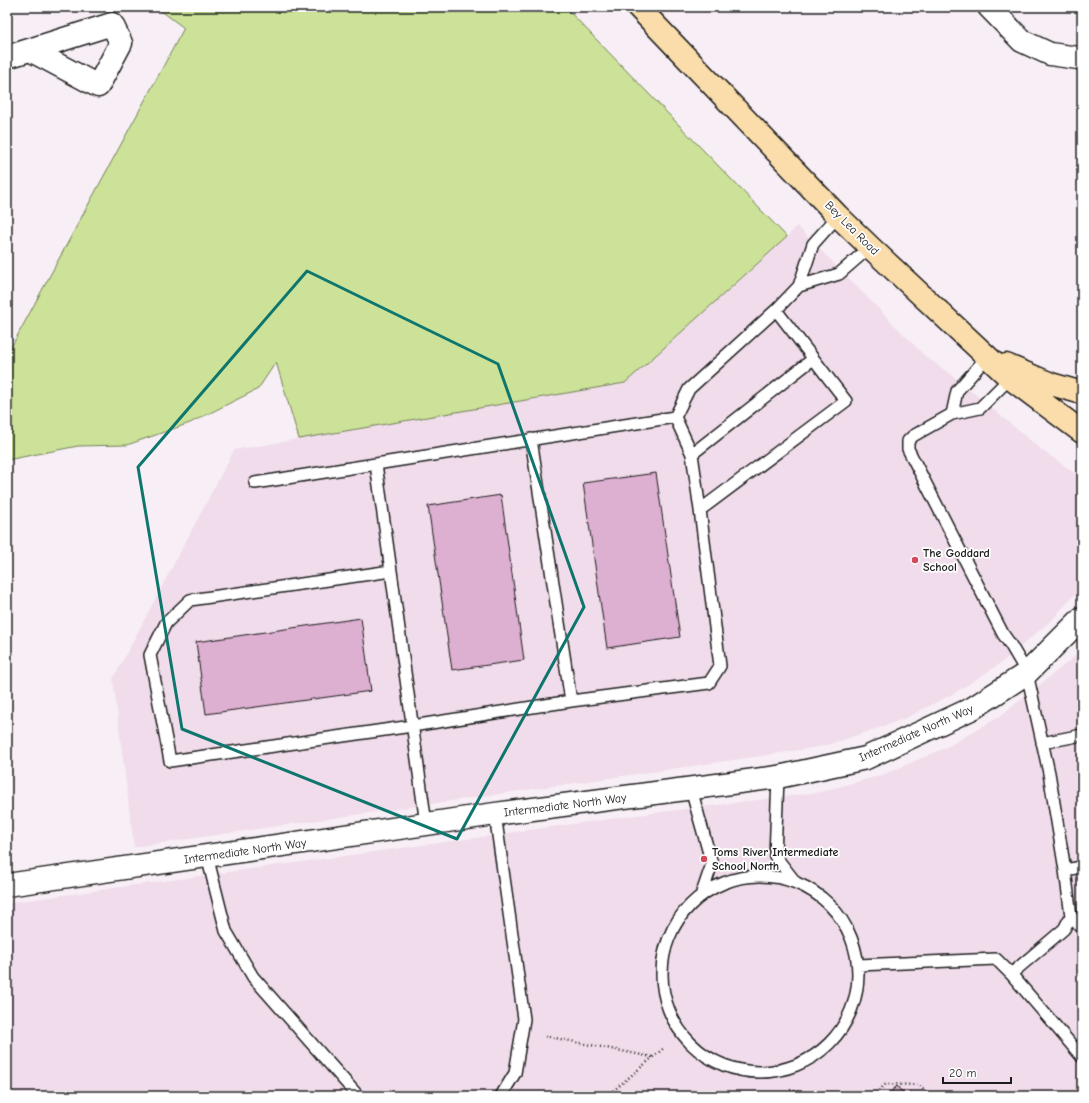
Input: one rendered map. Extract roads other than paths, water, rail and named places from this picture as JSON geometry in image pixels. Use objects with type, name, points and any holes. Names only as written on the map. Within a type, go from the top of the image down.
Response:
[{"type":"main road","name":"Bey Lea Road","points":[[638,7],[838,216],[870,247],[1010,378],[1082,432]]},
{"type":"main road","points":[[987,357],[1051,384],[1082,393]]},
{"type":"street","points":[[989,7],[1022,41],[1050,54],[1078,58],[1082,57]]},
{"type":"street","points":[[7,57],[30,50]]},
{"type":"street","name":"Intermediate North Way","points":[[7,885],[495,814],[778,777],[866,758],[973,708],[1027,672],[1082,618]]},
{"type":"lane","points":[[675,417],[689,389],[776,310],[799,286],[813,244],[838,216]]},
{"type":"lane","points":[[799,286],[839,274],[870,247]]},
{"type":"lane","points":[[700,510],[846,401],[776,310]]},
{"type":"lane","points":[[952,414],[957,391],[987,357]]},
{"type":"lane","points":[[692,454],[813,359]]},
{"type":"lane","points":[[1010,378],[980,408],[952,414],[913,436],[908,441],[908,449],[1003,634],[1027,672],[1049,773],[1071,916],[1082,928]]},
{"type":"lane","points":[[255,483],[675,417]]},
{"type":"lane","points":[[390,571],[190,600],[166,623],[150,655],[170,761],[571,701],[709,682],[720,666],[700,510],[692,454],[675,417]]},
{"type":"lane","points":[[531,440],[571,701]]},
{"type":"lane","points":[[376,464],[426,824]]},
{"type":"lane","points":[[1042,743],[1082,735]]},
{"type":"lane","points":[[778,777],[776,856],[796,883]]},
{"type":"lane","points":[[691,789],[712,864],[702,893],[687,909],[670,934],[662,962],[663,992],[673,1020],[691,1044],[715,1061],[743,1071],[773,1071],[802,1062],[827,1046],[845,1023],[856,995],[858,965],[852,939],[839,915],[820,896],[796,883],[767,876],[738,879],[702,893]]},
{"type":"lane","points":[[495,814],[524,1019],[515,1072],[502,1096]]},
{"type":"lane","points":[[207,856],[226,931],[253,977],[358,1096]]},
{"type":"lane","points":[[1065,870],[1082,867]]},
{"type":"lane","points":[[1011,974],[1064,929],[1071,916]]},
{"type":"lane","points":[[858,965],[996,959],[1011,974],[1082,1057]]},
{"type":"place","name":"The Goddard School","points":[[915,560]]},
{"type":"place","name":"Toms River Intermediate School North","points":[[704,859]]}]
